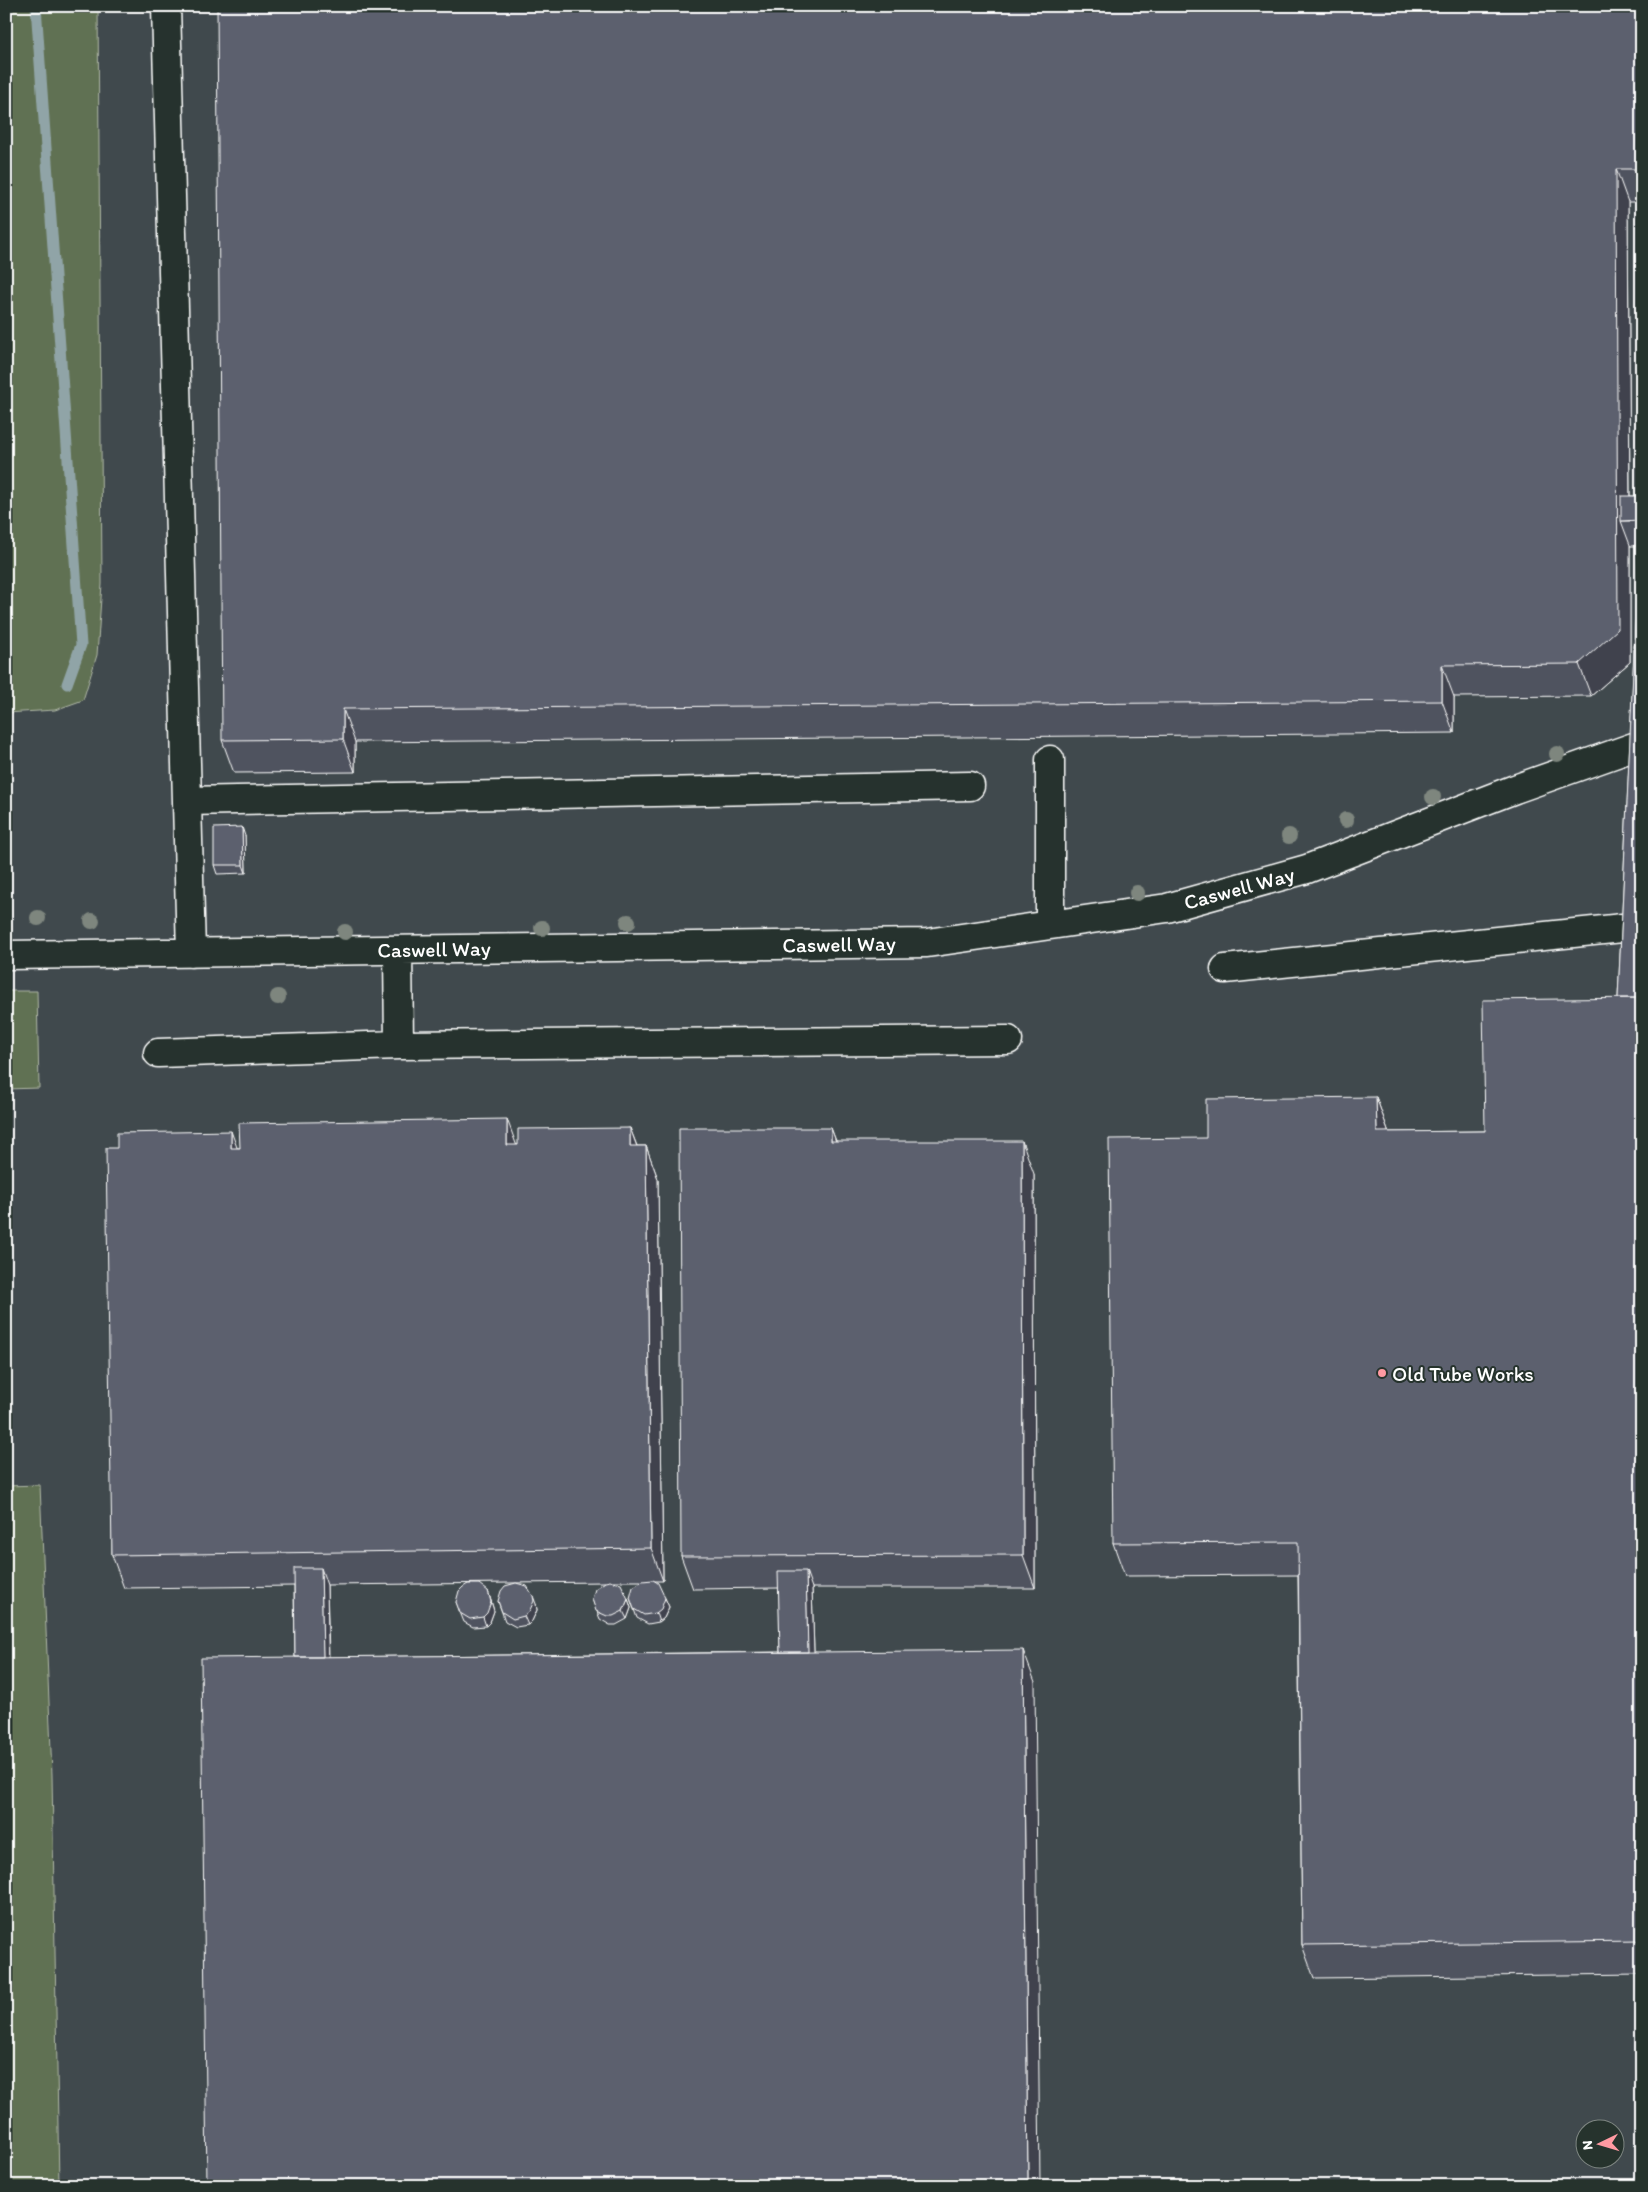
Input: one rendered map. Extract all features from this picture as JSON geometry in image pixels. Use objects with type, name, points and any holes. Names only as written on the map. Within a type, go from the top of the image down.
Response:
[{"type":"street","points":[[166,6],[191,953]]},
{"type":"street","name":"Caswell Way","points":[[6,954],[927,943],[1167,908],[1307,869],[1515,789],[1642,744]]},
{"type":"street","points":[[1050,760],[1050,925]]},
{"type":"street","points":[[187,801],[970,786]]},
{"type":"street","points":[[1225,969],[1642,926]]},
{"type":"street","points":[[398,950],[399,1045]]},
{"type":"street","points":[[158,1053],[399,1045],[1008,1040]]},
{"type":"shaded area","points":[[6,6],[1642,6],[1642,2186],[6,2186]]},
{"type":"green space","points":[[6,6],[98,6],[102,584],[97,655],[83,700],[55,710],[6,713]]},
{"type":"green space","points":[[6,991],[37,991],[39,1088],[6,1089]]},
{"type":"green space","points":[[40,1485],[52,1775],[59,2186],[6,2186],[6,1486]]},
{"type":"building","points":[[217,6],[1642,6],[1642,169],[1616,169],[1618,629],[1579,664],[1442,665],[1442,701],[343,709],[343,739],[222,740]]},
{"type":"building","points":[[1621,496],[1642,496],[1642,963],[1640,998],[1618,998],[1640,520],[1621,521]]},
{"type":"building","points":[[242,827],[243,865],[214,865],[214,828]]},
{"type":"building","name":"Old Tube Works","points":[[1642,998],[1642,1941],[1302,1945],[1298,1542],[1113,1543],[1109,1139],[1206,1138],[1206,1099],[1376,1097],[1377,1132],[1485,1131],[1483,1000]]},
{"type":"building","points":[[507,1119],[507,1145],[518,1145],[518,1129],[630,1128],[630,1146],[646,1146],[651,1548],[112,1555],[106,1148],[117,1148],[117,1133],[231,1131],[231,1148],[240,1148],[239,1123]]},
{"type":"building","points":[[679,1128],[831,1128],[831,1141],[1022,1141],[1023,1555],[681,1556]]},
{"type":"building","points":[[294,1568],[321,1568],[323,1657],[295,1657]]},
{"type":"building","points":[[778,1571],[806,1571],[808,1652],[780,1652]]},
{"type":"building","points":[[653,1580],[658,1583],[665,1598],[661,1609],[656,1613],[644,1615],[634,1609],[630,1598],[633,1587],[642,1581]]},
{"type":"building","points":[[610,1581],[621,1584],[628,1599],[623,1611],[613,1616],[607,1616],[596,1611],[592,1599],[595,1589]]},
{"type":"building","points":[[516,1583],[527,1586],[534,1601],[529,1612],[524,1616],[513,1619],[502,1612],[498,1601],[501,1591],[505,1586]]},
{"type":"building","points":[[468,1584],[479,1584],[488,1591],[491,1602],[487,1613],[483,1617],[470,1619],[460,1613],[456,1602],[459,1591]]},
{"type":"building","points":[[1023,1650],[1028,2186],[207,2186],[201,1658]]},
{"type":"waterway","points":[[36,6],[81,645],[67,684]]},
{"type":"place","name":"Old Tube Works","points":[[1382,1373]]}]
